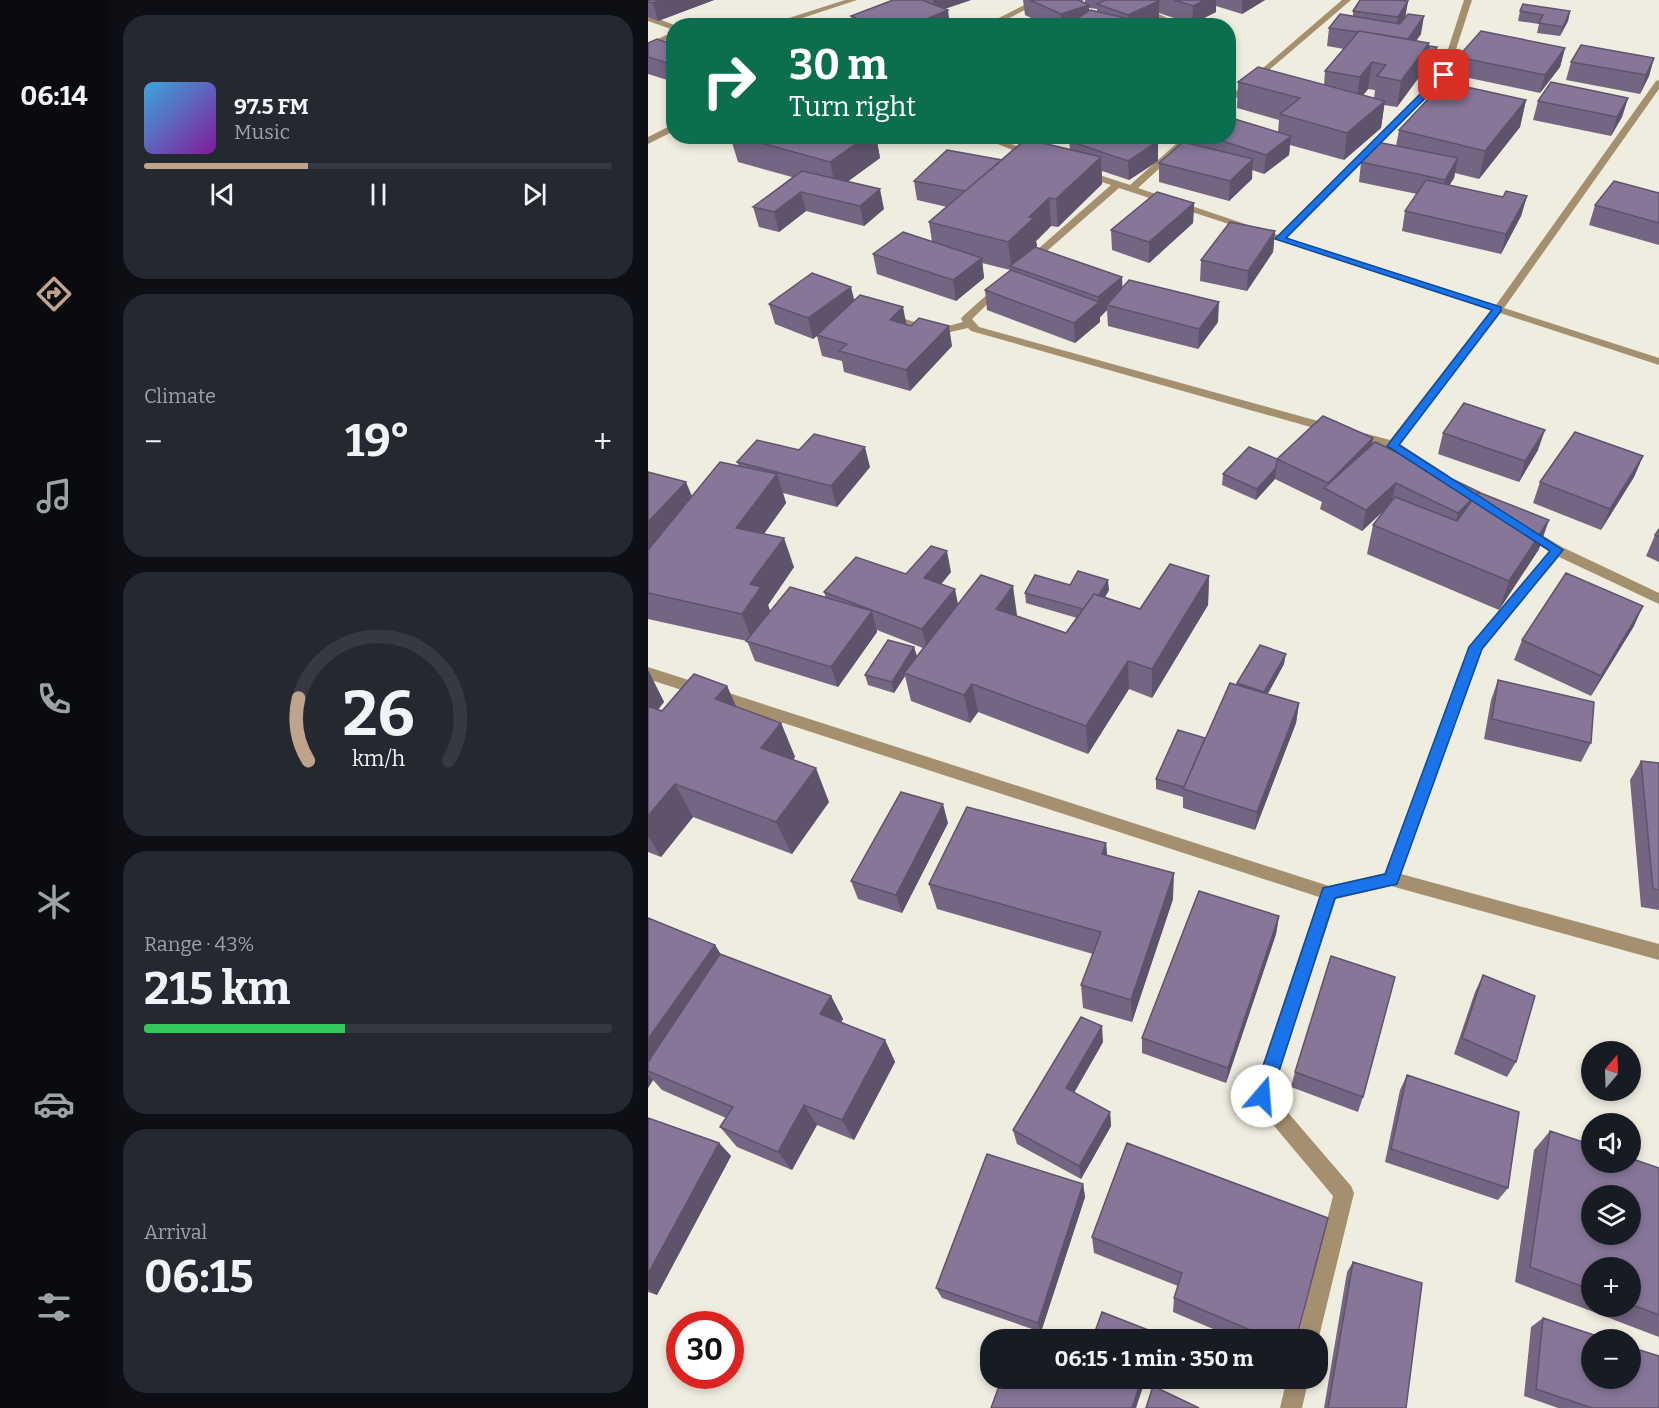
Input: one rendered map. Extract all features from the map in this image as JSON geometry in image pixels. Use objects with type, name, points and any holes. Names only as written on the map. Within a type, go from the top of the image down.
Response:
[{"type":"street","points":[[794,18],[853,0]]},
{"type":"street","points":[[1003,18],[1040,0]]},
{"type":"street","points":[[1124,0],[1142,4],[1166,18]]},
{"type":"street","points":[[1236,97],[1347,0]]},
{"type":"street","points":[[1280,239],[1444,75],[1468,0]]},
{"type":"street","points":[[648,18],[666,24]]},
{"type":"street","points":[[648,46],[666,38]]},
{"type":"street","points":[[1393,446],[1498,309],[1659,83]]},
{"type":"street","points":[[648,141],[666,132]]},
{"type":"street","points":[[1004,144],[1040,157]]},
{"type":"street","points":[[1180,144],[980,303],[966,319],[970,324],[975,329],[1393,446],[1461,489]]},
{"type":"street","points":[[1072,169],[1659,362]]},
{"type":"street","points":[[879,313],[937,332],[970,324]]},
{"type":"street","points":[[1509,519],[1557,550],[1659,599]]},
{"type":"street","points":[[1391,879],[1476,647],[1557,550]]},
{"type":"street","points":[[648,673],[1329,893],[1391,879],[1659,952]]},
{"type":"street","points":[[1311,1329],[1344,1193],[1262,1096],[1329,893]]},
{"type":"street","points":[[1291,1408],[1295,1389]]},
{"type":"building","points":[[648,0],[662,0],[653,3]]},
{"type":"building","points":[[893,0],[922,0],[948,10],[929,18],[856,18],[851,16]]},
{"type":"building","points":[[1030,0],[1078,0],[1089,5],[1061,14]]},
{"type":"building","points":[[1105,0],[1159,1],[1128,15],[1097,4]]},
{"type":"building","points":[[1174,0],[1205,0],[1193,6]]},
{"type":"building","points":[[1360,0],[1408,1],[1398,17],[1353,11]]},
{"type":"building","points":[[1523,4],[1570,11],[1563,27],[1539,23],[1543,15],[1520,11]]},
{"type":"building","points":[[1090,10],[1126,18],[1078,18]]},
{"type":"building","points":[[1340,14],[1400,24],[1408,14],[1424,16],[1408,39],[1329,28]]},
{"type":"building","points":[[1359,31],[1429,43],[1401,81],[1377,76],[1386,65],[1372,62],[1360,77],[1325,71]]},
{"type":"building","points":[[1481,31],[1565,48],[1545,75],[1458,57]]},
{"type":"building","points":[[657,39],[665,42],[666,63],[648,57],[648,43]]},
{"type":"building","points":[[1581,45],[1654,58],[1646,75],[1571,62]]},
{"type":"building","points":[[1429,46],[1437,47],[1433,54],[1427,53]]},
{"type":"building","points":[[1258,67],[1385,101],[1347,133],[1280,114],[1300,98],[1238,82]]},
{"type":"building","points":[[1444,82],[1526,100],[1485,151],[1399,130]]},
{"type":"building","points":[[1551,82],[1628,98],[1617,117],[1538,101]]},
{"type":"building","points":[[1236,119],[1291,136],[1266,155],[1232,144],[1236,144]]},
{"type":"building","points":[[1377,142],[1458,158],[1445,180],[1361,162]]},
{"type":"building","points":[[765,144],[856,144],[830,162]]},
{"type":"building","points":[[1020,144],[1047,144],[1101,157],[1056,199],[1049,198],[1029,217],[1034,218],[1008,242],[929,222]]},
{"type":"building","points":[[1078,144],[1154,144],[1128,161]]},
{"type":"building","points":[[1181,144],[1191,144],[1253,159],[1230,181],[1159,163]]},
{"type":"building","points":[[947,150],[1002,160],[965,191],[914,181]]},
{"type":"building","points":[[802,171],[880,189],[860,206],[801,192],[774,212],[753,207]]},
{"type":"building","points":[[1426,180],[1503,197],[1506,191],[1527,196],[1506,234],[1405,211]]},
{"type":"building","points":[[1614,181],[1659,193],[1659,223],[1595,205]]},
{"type":"building","points":[[1157,192],[1194,203],[1149,242],[1111,230]]},
{"type":"building","points":[[1230,222],[1275,231],[1248,271],[1201,260]]},
{"type":"building","points":[[903,232],[982,258],[953,280],[873,254]]},
{"type":"building","points":[[1035,247],[1122,277],[1098,297],[1010,266]]},
{"type":"building","points":[[1011,270],[1099,302],[1074,323],[985,290]]},
{"type":"building","points":[[812,273],[851,287],[808,318],[769,304]]},
{"type":"building","points":[[1129,280],[1219,302],[1199,329],[1107,305]]},
{"type":"building","points":[[860,295],[903,307],[890,320],[911,326],[919,318],[949,326],[906,370],[839,351],[847,344],[817,335]]},
{"type":"building","points":[[1464,403],[1545,430],[1525,461],[1443,433]]},
{"type":"building","points":[[1323,416],[1373,438],[1328,483],[1277,459]]},
{"type":"building","points":[[1575,432],[1643,456],[1610,509],[1540,482]]},
{"type":"building","points":[[814,434],[865,447],[831,486],[737,462],[757,440],[799,450]]},
{"type":"building","points":[[1375,442],[1479,492],[1458,513],[1396,483],[1366,510],[1324,488]]},
{"type":"building","points":[[1249,447],[1277,459],[1276,468],[1257,489],[1223,474]]},
{"type":"building","points":[[720,462],[777,474],[736,528],[784,538],[750,584],[761,587],[742,614],[648,593],[648,550]]},
{"type":"building","points":[[648,472],[686,482],[648,522]]},
{"type":"building","points":[[1478,492],[1549,520],[1509,581],[1373,525],[1395,497],[1457,521]]},
{"type":"building","points":[[931,546],[947,551],[924,578],[955,589],[922,629],[824,592],[856,557],[906,574]]},
{"type":"building","points":[[1170,564],[1209,576],[1152,669],[1128,661],[1086,726],[972,684],[964,695],[904,673],[981,575],[1013,586],[996,609],[1066,633],[1094,594],[1140,609]]},
{"type":"building","points":[[1078,571],[1108,580],[1099,595],[1094,594],[1083,609],[1025,593],[1035,575],[1070,585]]},
{"type":"building","points":[[1566,573],[1643,606],[1601,676],[1522,640]]},
{"type":"building","points":[[790,587],[872,611],[831,667],[746,641]]},
{"type":"building","points":[[888,640],[914,647],[892,682],[865,675]]},
{"type":"building","points":[[1260,645],[1286,654],[1264,692],[1237,683]]},
{"type":"building","points":[[694,674],[727,686],[715,699],[781,723],[761,748],[816,768],[776,822],[675,784],[648,816],[648,706],[662,711]]},
{"type":"building","points":[[1498,680],[1594,702],[1591,743],[1492,719]]},
{"type":"building","points":[[1230,683],[1299,703],[1257,812],[1183,789]]},
{"type":"building","points":[[1178,730],[1205,738],[1184,787],[1156,779]]},
{"type":"building","points":[[1641,761],[1659,763],[1659,890],[1653,889]]},
{"type":"building","points":[[901,792],[943,804],[896,895],[851,881]]},
{"type":"building","points":[[967,807],[1106,843],[1102,854],[1174,873],[1131,1000],[1081,985],[1101,932],[929,884]]},
{"type":"building","points":[[1199,891],[1279,916],[1228,1068],[1142,1038]]},
{"type":"building","points":[[648,918],[715,945],[648,1039]]},
{"type":"building","points":[[720,954],[831,996],[820,1014],[885,1040],[842,1120],[804,1105],[778,1152],[720,1127],[733,1107],[648,1071],[648,1062]]},
{"type":"building","points":[[1331,956],[1395,977],[1363,1097],[1295,1072]]},
{"type":"building","points":[[1483,975],[1535,996],[1516,1062],[1462,1038]]},
{"type":"building","points":[[1081,1017],[1102,1026],[1066,1088],[1110,1112],[1079,1166],[1013,1130]]},
{"type":"building","points":[[1407,1075],[1519,1112],[1508,1188],[1391,1149]]},
{"type":"building","points":[[648,1118],[719,1143],[648,1274]]},
{"type":"building","points":[[1550,1131],[1581,1141],[1581,1173],[1641,1173],[1641,1162],[1659,1168],[1659,1315],[1641,1308],[1641,1257],[1581,1257],[1581,1286],[1530,1267]]},
{"type":"building","points":[[1127,1143],[1328,1218],[1299,1329],[1248,1329],[1174,1298],[1182,1273],[1092,1237]]},
{"type":"building","points":[[987,1154],[1083,1184],[1038,1323],[936,1288]]},
{"type":"building","points":[[1353,1262],[1422,1283],[1406,1408],[1328,1408]]},
{"type":"building","points":[[1102,1312],[1146,1329],[1096,1329]]},
{"type":"building","points":[[1543,1318],[1581,1331],[1581,1389],[1641,1389],[1641,1350],[1659,1356],[1659,1408],[1592,1408],[1536,1389]]},
{"type":"building","points":[[998,1389],[1138,1389],[1132,1408],[991,1408]]},
{"type":"building","points":[[1152,1389],[1159,1389],[1199,1408],[1146,1408]]},
{"type":"route","points":[[1262,1096],[1329,893],[1391,879],[1476,647],[1557,550],[1393,446],[1498,309],[1280,239],[1444,75]]}]
